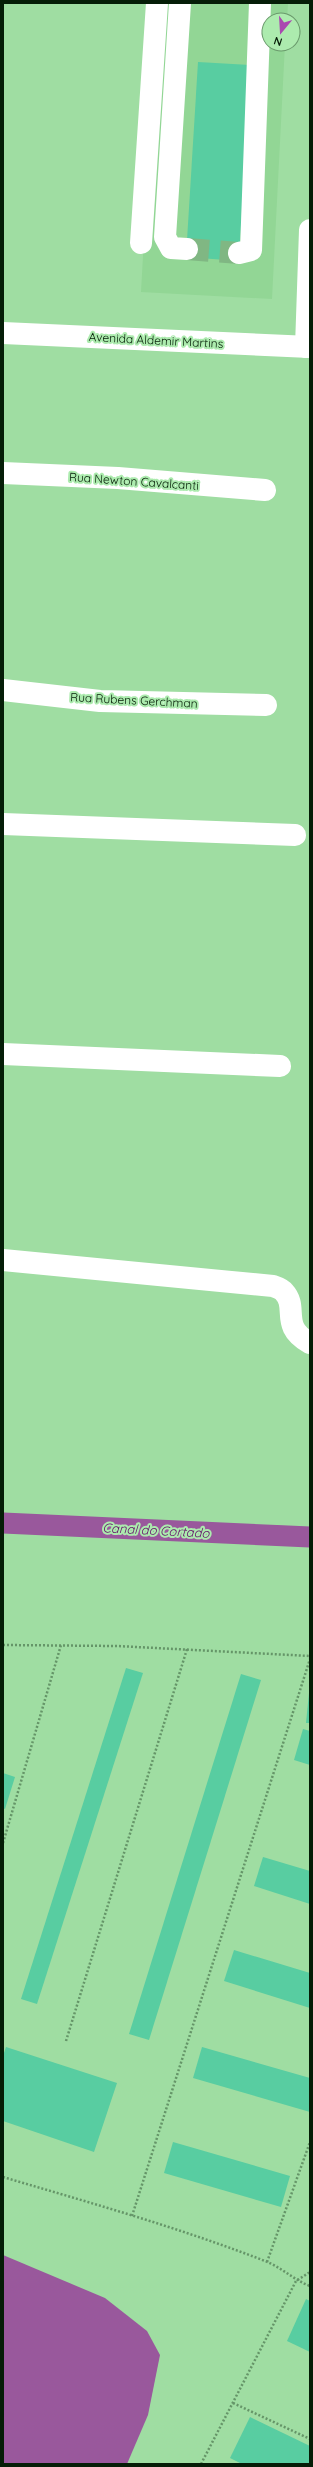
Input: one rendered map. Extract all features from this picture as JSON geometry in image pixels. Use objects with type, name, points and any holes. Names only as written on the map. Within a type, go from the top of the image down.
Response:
[{"type":"street","points":[[141,243],[157,3]]},
{"type":"street","points":[[180,3],[165,237],[171,248],[187,249]]},
{"type":"street","points":[[239,253],[250,250],[260,3]]},
{"type":"street","points":[[308,347],[310,230]]},
{"type":"street","name":"Avenida Aldemir Martins","points":[[3,333],[308,347]]},
{"type":"street","name":"Rua Newton Cavalcanti","points":[[3,474],[118,478],[265,490]]},
{"type":"street","name":"Rua Rubens Gerchman","points":[[3,690],[100,701],[266,705]]},
{"type":"street","points":[[3,824],[295,835]]},
{"type":"street","points":[[3,1054],[280,1066]]},
{"type":"street","points":[[3,1260],[273,1286],[284,1292],[288,1301],[291,1324],[299,1337],[310,1343]]},
{"type":"path","points":[[3,1645],[61,1645],[187,1649],[310,1656]]},
{"type":"path","points":[[3,1843],[61,1645]]},
{"type":"path","points":[[66,2041],[187,1649]]},
{"type":"path","points":[[132,2216],[310,1659]]},
{"type":"path","points":[[267,2262],[310,2142]]},
{"type":"path","points":[[3,2177],[132,2216],[267,2262],[296,2281],[310,2286]]},
{"type":"path","points":[[201,2464],[296,2281],[310,2272]]},
{"type":"path","points":[[234,2403],[310,2439]]},
{"type":"shaded area","points":[[157,3],[288,3],[287,12],[261,12],[261,52],[285,52],[272,299],[141,292]]},
{"type":"shaded area","points":[[3,2255],[105,2298],[147,2331],[160,2355],[148,2415],[127,2464],[3,2464]]},
{"type":"building","points":[[198,62],[250,65],[239,261],[186,257]]},
{"type":"building","points":[[126,1668],[143,1673],[37,2004],[21,1999]]},
{"type":"building","points":[[241,1674],[261,1680],[149,2040],[129,2034]]},
{"type":"building","points":[[309,1693],[310,1723],[306,1723]]},
{"type":"building","points":[[303,1729],[310,1731],[310,1765],[294,1760]]},
{"type":"building","points":[[3,1773],[15,1777],[5,1809],[3,1808]]},
{"type":"building","points":[[263,1857],[310,1871],[310,1904],[254,1886]]},
{"type":"building","points":[[234,1950],[310,1973],[310,2008],[224,1981]]},
{"type":"building","points":[[6,2047],[117,2083],[94,2152],[3,2121],[3,2056]]},
{"type":"building","points":[[202,2047],[310,2078],[310,2112],[193,2078]]},
{"type":"building","points":[[173,2142],[290,2176],[281,2207],[164,2173]]},
{"type":"building","points":[[306,2299],[310,2301],[310,2352],[287,2341]]},
{"type":"building","points":[[250,2417],[310,2446],[310,2464],[242,2464],[230,2458]]},
{"type":"waterway","name":"Canal do Cortado","points":[[3,1523],[310,1537]]},
{"type":"tunnel","points":[[187,249],[239,253]]}]
